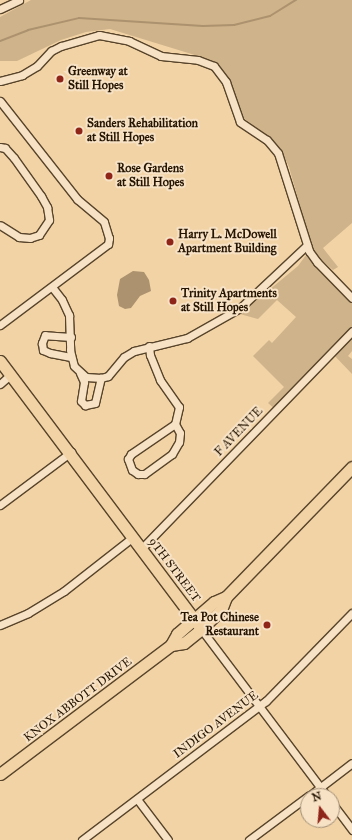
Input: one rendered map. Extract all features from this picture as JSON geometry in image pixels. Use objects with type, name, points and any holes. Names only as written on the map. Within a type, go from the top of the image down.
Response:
[{"type":"main road","name":"9TH STREET","points":[[0,361],[71,452],[198,624]]},
{"type":"main road","name":"KNOX ABBOTT DRIVE","points":[[0,774],[171,646],[177,634],[198,624],[214,602],[226,596],[352,468]]},
{"type":"street","points":[[1,7],[19,0]]},
{"type":"street","points":[[0,81],[22,75],[38,66],[51,51],[61,46],[100,35],[129,41],[161,56],[198,60],[214,66],[226,82],[240,122],[264,137],[278,153],[306,245],[317,262],[352,298]]},
{"type":"street","points":[[0,101],[77,199],[107,227],[108,244],[0,325]]},
{"type":"street","points":[[0,147],[5,148],[14,158],[41,196],[47,207],[48,220],[39,235],[30,238],[20,237],[0,225]]},
{"type":"street","points":[[80,372],[86,377],[101,378],[116,368],[124,357],[149,346],[187,338],[240,308],[306,245]]},
{"type":"street","points":[[52,287],[66,308],[71,337],[71,356],[84,382],[81,401],[85,404],[95,403],[101,378]]},
{"type":"street","name":"F AVENUE","points":[[142,548],[352,331]]},
{"type":"street","points":[[71,337],[45,335],[42,343],[43,350],[50,353],[71,356]]},
{"type":"street","points":[[149,346],[150,355],[160,380],[179,407],[175,424],[180,433],[179,442],[172,454],[144,474],[138,474],[132,470],[128,459],[131,454],[175,424]]},
{"type":"street","points":[[0,384],[10,375]]},
{"type":"street","points":[[0,505],[71,452]]},
{"type":"street","points":[[0,625],[28,613],[64,591],[133,537]]},
{"type":"street","name":"INDIGO AVENUE","points":[[82,840],[260,706],[352,613]]},
{"type":"street","name":"9TH STREET","points":[[198,624],[320,787]]},
{"type":"street","points":[[320,787],[352,763]]},
{"type":"street","points":[[137,799],[168,840]]},
{"type":"street","points":[[249,840],[300,802]]},
{"type":"street","points":[[340,814],[352,830]]},
{"type":"shaded area","points":[[31,0],[352,0],[352,223],[323,248],[338,267],[333,270],[313,252],[289,167],[281,150],[269,137],[241,116],[226,74],[211,60],[110,29],[86,32],[61,40],[17,61],[0,61],[0,17]]},
{"type":"shaded area","points":[[309,251],[352,298],[352,351],[348,356],[352,359],[352,374],[332,353],[276,410],[268,403],[284,387],[253,356],[269,340],[272,343],[296,317],[277,300],[258,319],[240,314],[298,266]]},
{"type":"shaded area","points":[[133,271],[144,272],[149,280],[151,291],[140,296],[131,308],[125,309],[119,306],[117,295],[120,279]]},
{"type":"waterway","points":[[0,41],[28,30],[79,18],[203,26],[234,25],[270,16],[296,0]]},
{"type":"place","name":"Greenway at Still Hopes","points":[[60,79]]},
{"type":"place","name":"Sanders Rehabilitation at Still Hopes","points":[[79,131]]},
{"type":"place","name":"Rose Gardens at Still Hopes","points":[[109,176]]},
{"type":"place","name":"Harry L. McDowell Apartment Building","points":[[170,242]]},
{"type":"place","name":"Trinity Apartments at Still Hopes","points":[[173,301]]},
{"type":"place","name":"Tea Pot Chinese Restaurant","points":[[267,625]]}]
